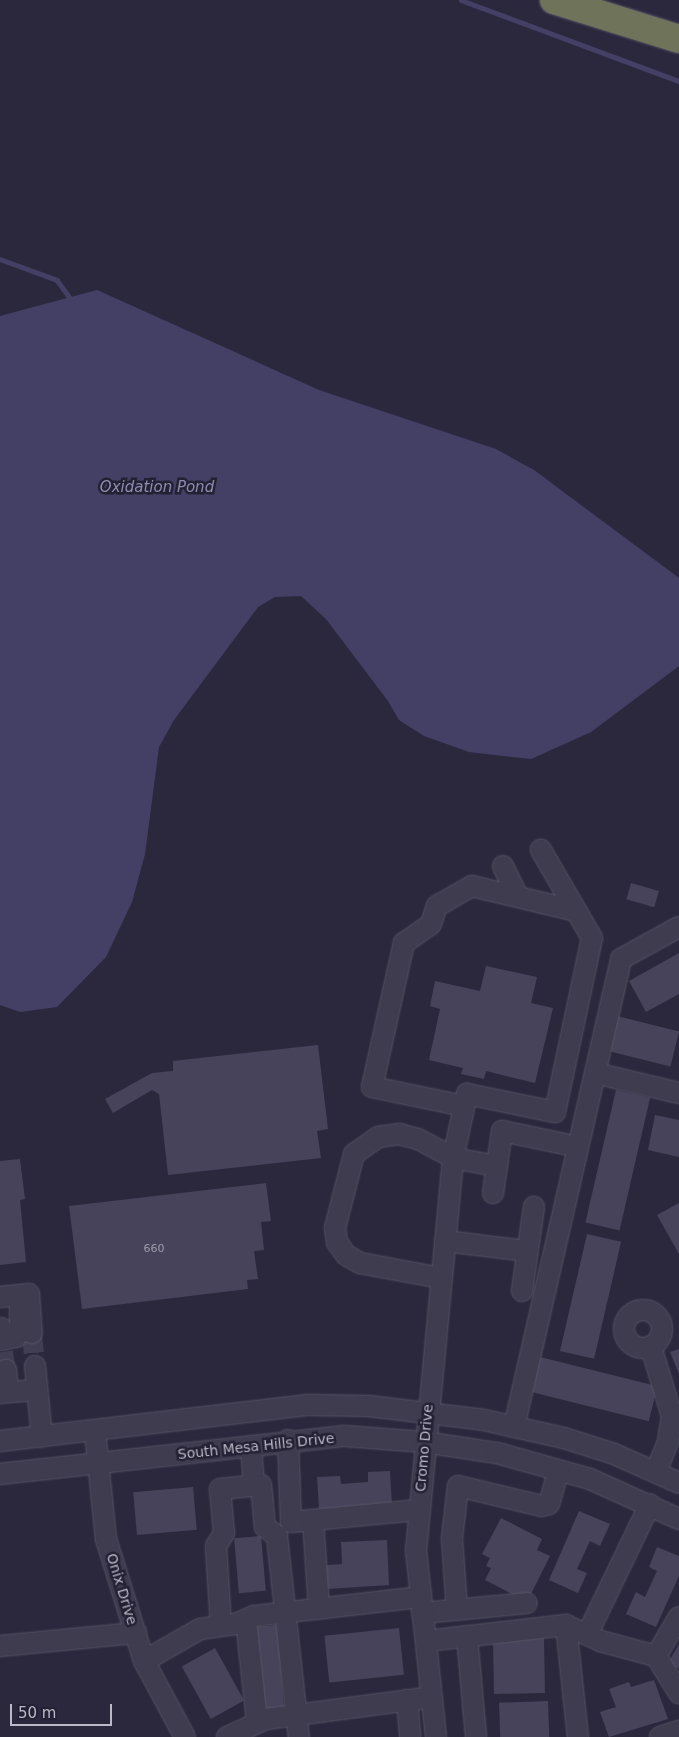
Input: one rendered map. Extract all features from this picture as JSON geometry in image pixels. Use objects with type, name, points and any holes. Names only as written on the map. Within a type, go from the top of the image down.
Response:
[{"type":"highway","points":[[554,0],[679,39]]},
{"type":"street","points":[[541,850],[592,938],[555,1112],[467,1094],[464,1106],[372,1087],[404,943],[431,924],[437,906],[472,886],[576,911]]},
{"type":"street","points":[[503,866],[518,897]]},
{"type":"street","points":[[514,1427],[621,960],[679,927]]},
{"type":"street","points":[[595,1073],[679,1093]]},
{"type":"street","name":"Cromo Drive","points":[[436,1737],[416,1551],[424,1442],[453,1158],[464,1106]]},
{"type":"street","points":[[493,1193],[502,1132],[565,1144]]},
{"type":"street","points":[[441,1278],[360,1263],[346,1255],[337,1242],[335,1228],[354,1154],[378,1138],[398,1134],[418,1139],[453,1158],[497,1166]]},
{"type":"street","points":[[522,1291],[534,1207]]},
{"type":"street","points":[[445,1241],[528,1251]]},
{"type":"street","points":[[16,1295],[32,1333]]},
{"type":"street","points":[[16,1295],[20,1330],[16,1337],[2,1346],[4,1392],[37,1390]]},
{"type":"street","points":[[651,1347],[672,1416],[668,1442],[656,1471]]},
{"type":"street","points":[[35,1366],[42,1437]]},
{"type":"street","points":[[0,1442],[308,1405],[369,1406],[428,1412],[564,1438],[656,1471],[679,1482]]},
{"type":"street","name":"Onix Drive","points":[[95,1431],[106,1539],[144,1660],[184,1737]]},
{"type":"street","name":"South Mesa Hills Drive","points":[[0,1474],[251,1446],[288,1440],[345,1436],[424,1442],[497,1453],[559,1470],[650,1504],[679,1519]]},
{"type":"street","points":[[288,1440],[291,1522],[419,1510]]},
{"type":"street","points":[[251,1446],[254,1486]]},
{"type":"street","points":[[456,1610],[452,1538],[458,1486],[542,1506],[548,1504],[559,1470]]},
{"type":"street","points":[[221,1626],[216,1546],[224,1533],[220,1490],[261,1485],[265,1527],[277,1536],[294,1715],[299,1737]]},
{"type":"street","points":[[587,1635],[650,1504]]},
{"type":"street","points":[[313,1520],[319,1609]]},
{"type":"street","points":[[144,1660],[200,1629],[246,1620],[254,1616],[319,1609],[422,1605],[456,1610],[526,1603]]},
{"type":"street","points":[[656,1656],[679,1617]]},
{"type":"street","points":[[246,1620],[258,1722]]},
{"type":"street","points":[[566,1625],[578,1737]]},
{"type":"street","points":[[426,1641],[566,1625],[587,1635],[656,1656],[679,1692]]},
{"type":"street","points":[[0,1646],[136,1633]]},
{"type":"street","points":[[467,1636],[476,1737]]},
{"type":"street","points":[[227,1737],[258,1722],[294,1715],[432,1697]]},
{"type":"street","points":[[407,1700],[410,1737]]},
{"type":"water","name":"Oxidation Pond","points":[[97,290],[319,390],[496,449],[534,470],[679,578],[679,666],[591,732],[531,759],[469,752],[424,736],[399,720],[388,701],[326,619],[301,596],[275,597],[258,607],[174,720],[159,747],[145,854],[132,902],[106,957],[57,1007],[20,1012],[0,1005],[0,316]]},
{"type":"building","points":[[631,883],[659,891],[654,907],[626,899]]},
{"type":"building","points":[[679,953],[679,994],[646,1012],[629,981]]},
{"type":"building","points":[[486,966],[537,977],[531,1003],[553,1008],[535,1083],[486,1071],[484,1079],[461,1074],[463,1068],[429,1060],[440,1009],[430,1006],[435,981],[480,991]]},
{"type":"building","points":[[617,1016],[679,1031],[670,1066],[608,1051]]},
{"type":"building","points":[[318,1045],[328,1129],[317,1131],[321,1158],[168,1175],[159,1094],[152,1090],[113,1113],[105,1099],[152,1073],[173,1071],[173,1061]]},
{"type":"building","points":[[616,1090],[650,1098],[620,1230],[585,1223]]},
{"type":"building","points":[[655,1115],[679,1120],[679,1157],[648,1150]]},
{"type":"building","points":[[20,1159],[25,1199],[20,1200],[26,1262],[0,1265],[0,1161]]},
{"type":"building","points":[[266,1183],[271,1221],[261,1222],[264,1250],[254,1251],[258,1279],[247,1280],[248,1289],[82,1309],[69,1206]]},
{"type":"building","points":[[679,1203],[679,1254],[657,1215]]},
{"type":"building","points":[[587,1234],[621,1242],[594,1359],[560,1351]]},
{"type":"building","points":[[679,1349],[679,1374],[670,1352]]},
{"type":"building","points":[[540,1357],[657,1386],[649,1421],[531,1392]]},
{"type":"building","points":[[390,1471],[392,1505],[319,1509],[317,1477],[340,1476],[341,1484],[368,1482],[368,1472]]},
{"type":"building","points":[[193,1487],[197,1530],[137,1535],[133,1492]]},
{"type":"building","points":[[579,1511],[610,1524],[600,1546],[590,1541],[577,1569],[587,1573],[578,1593],[549,1580]]},
{"type":"building","points":[[501,1518],[542,1539],[537,1550],[550,1556],[527,1602],[485,1580],[491,1568],[486,1566],[490,1558],[482,1554]]},
{"type":"building","points":[[261,1536],[266,1591],[239,1593],[234,1538]]},
{"type":"building","points":[[387,1540],[389,1585],[327,1589],[326,1565],[342,1564],[341,1542]]},
{"type":"building","points":[[657,1547],[679,1556],[679,1576],[656,1627],[626,1614],[636,1592],[645,1597],[657,1571],[649,1567]]},
{"type":"building","points":[[278,1625],[284,1710],[260,1711],[254,1627]]},
{"type":"building","points":[[399,1628],[404,1675],[329,1683],[324,1636]]},
{"type":"building","points":[[544,1638],[545,1693],[494,1694],[493,1639]]},
{"type":"building","points":[[679,1644],[679,1669],[668,1663]]},
{"type":"building","points":[[215,1648],[244,1700],[211,1719],[182,1666]]},
{"type":"building","points":[[654,1680],[668,1719],[609,1737],[600,1712],[616,1707],[609,1689],[629,1682],[631,1687]]},
{"type":"building","points":[[548,1701],[549,1737],[500,1737],[499,1703]]},
{"type":"waterway","points":[[461,0],[679,81]]},
{"type":"waterway","points":[[0,259],[57,280],[72,301]]},
{"type":"tunnel","points":[[32,1333],[35,1366]]},
{"type":"tunnel","points":[[3,1352],[6,1370]]}]
